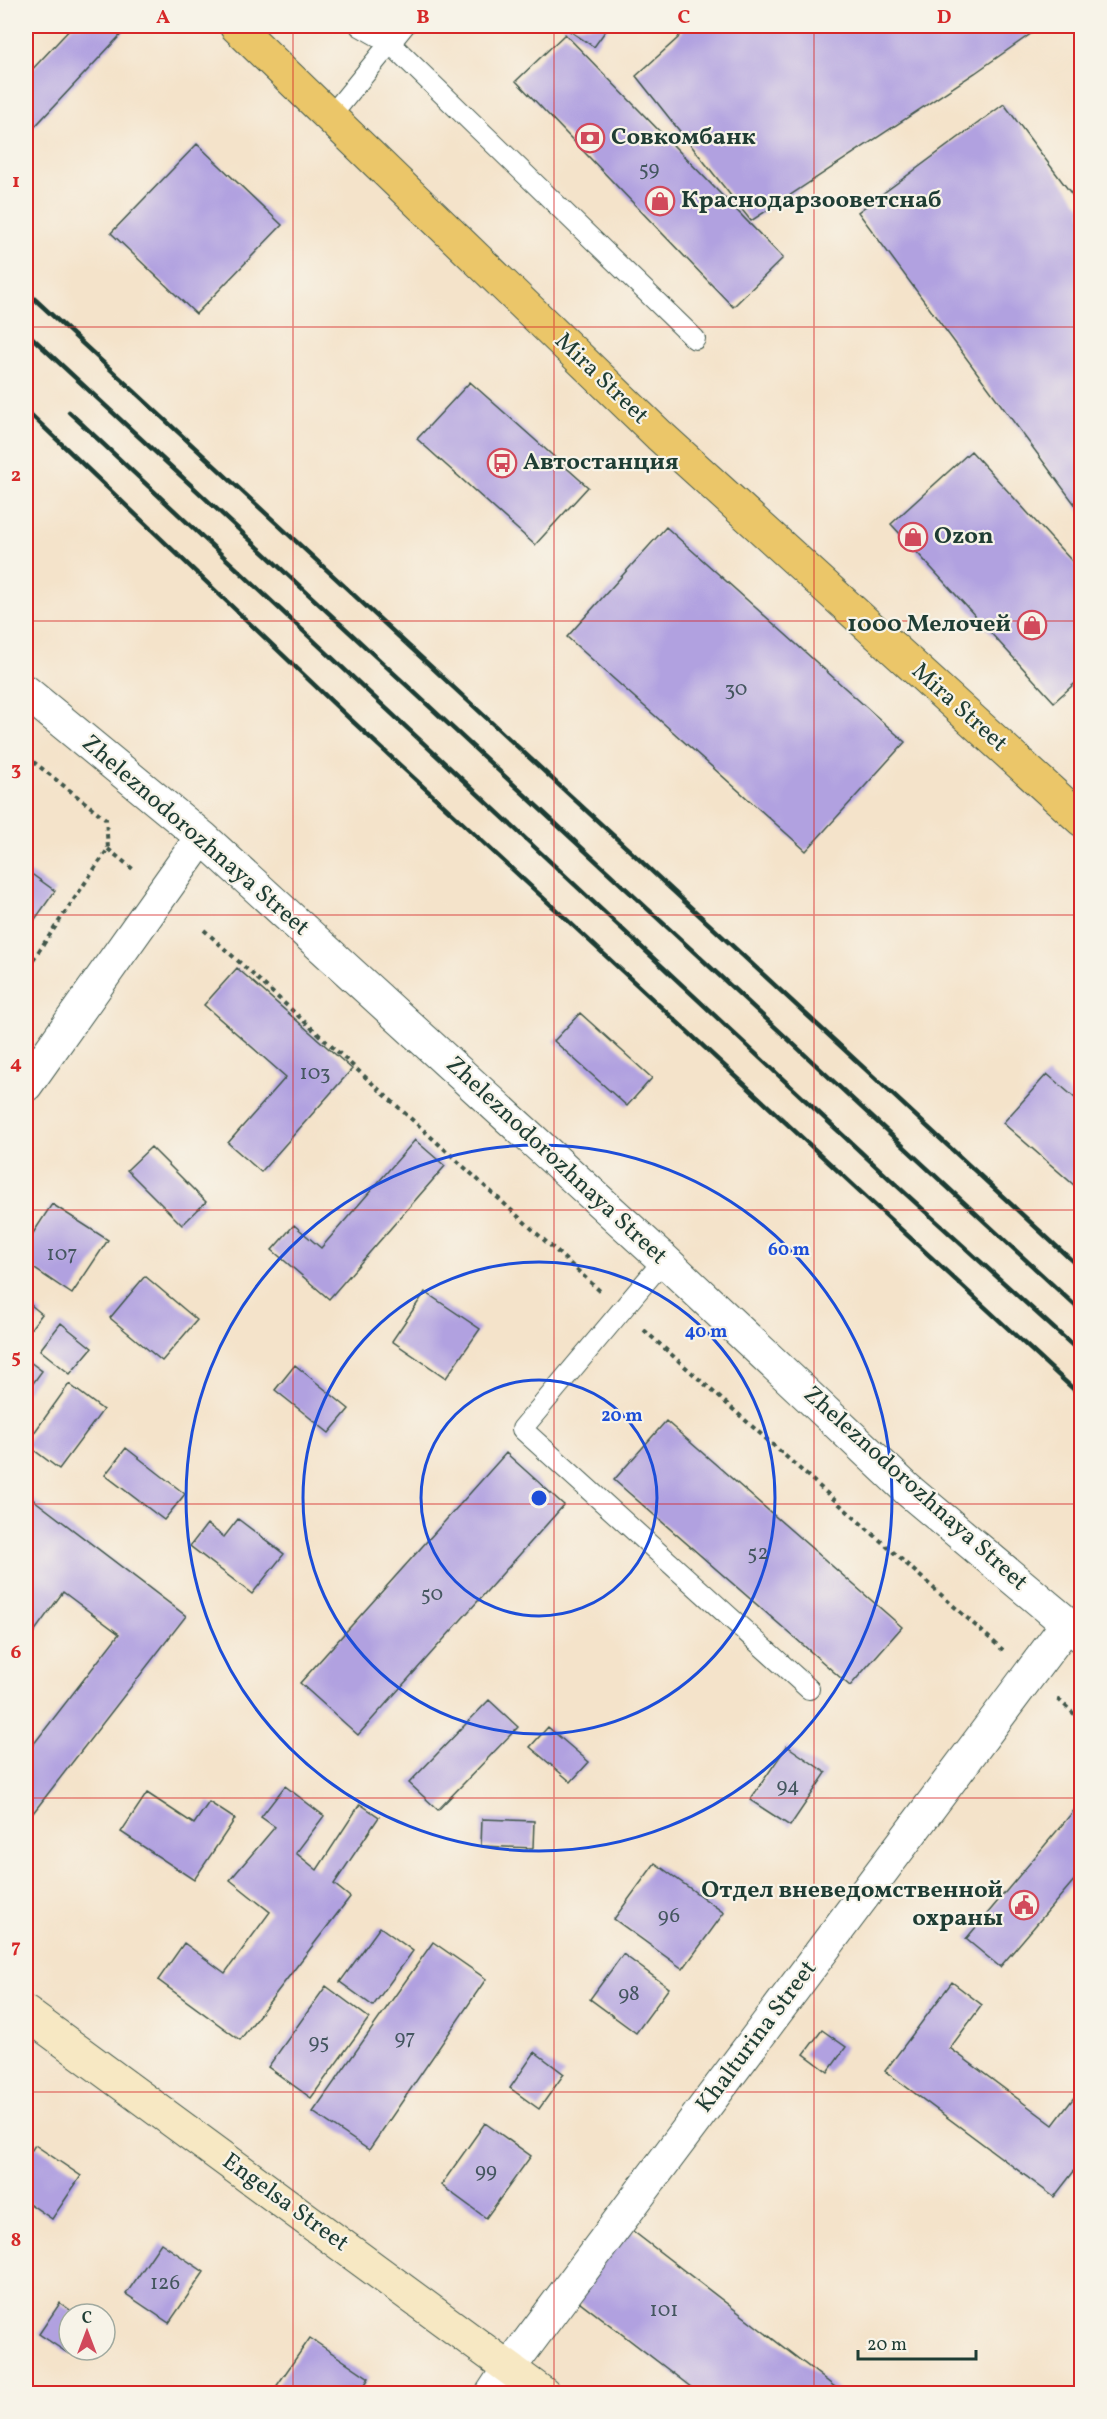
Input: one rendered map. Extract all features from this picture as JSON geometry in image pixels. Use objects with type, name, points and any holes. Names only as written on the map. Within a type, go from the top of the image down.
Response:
[{"type":"main road","name":"Mira Street","points":[[236,26],[659,435],[1082,820]]},
{"type":"street","name":"Zheleznodorozhnaya Street","points":[[26,692],[202,837],[664,1260],[908,1490],[1075,1630]]},
{"type":"street","points":[[26,1085],[202,837]]},
{"type":"street","name":"Khalturina Street","points":[[500,2381],[1075,1630]]},
{"type":"street","name":"Engelsa Street","points":[[26,2013],[500,2381],[544,2394]]},
{"type":"lane","points":[[360,26],[390,43],[695,339]]},
{"type":"lane","points":[[330,117],[404,26]]},
{"type":"lane","points":[[664,1260],[522,1429],[809,1689]]},
{"type":"path","points":[[26,756],[106,819],[108,849],[26,970]]},
{"type":"path","points":[[108,849],[141,875]]},
{"type":"building","points":[[73,26],[129,26],[26,136],[26,76]]},
{"type":"building","points":[[562,26],[609,26],[594,47]]},
{"type":"building","points":[[684,26],[1042,26],[751,221],[636,76],[678,38]]},
{"type":"building","points":[[565,34],[783,258],[733,307],[516,81]]},
{"type":"building","points":[[1004,104],[1082,208],[1082,514],[858,212]]},
{"type":"building","points":[[197,144],[282,225],[196,314],[111,233]]},
{"type":"building","name":"Автостанция","points":[[470,382],[588,487],[535,545],[417,439]]},
{"type":"building","name":"1000 Мелочей","points":[[971,451],[1082,572],[1082,677],[1054,702],[891,524]]},
{"type":"building","points":[[666,527],[905,742],[806,851],[567,637]]},
{"type":"building","points":[[26,870],[55,891],[26,932]]},
{"type":"building","points":[[237,968],[352,1069],[261,1172],[228,1143],[286,1077],[204,1005]]},
{"type":"building","points":[[580,1013],[652,1078],[627,1106],[554,1041]]},
{"type":"building","points":[[1047,1074],[1082,1104],[1082,1192],[1003,1123]]},
{"type":"building","points":[[415,1140],[445,1166],[329,1299],[272,1250],[294,1225],[321,1248]]},
{"type":"building","points":[[151,1147],[206,1202],[182,1225],[127,1170]]},
{"type":"building","points":[[52,1204],[108,1240],[72,1294],[26,1263],[26,1244]]},
{"type":"building","points":[[145,1276],[197,1320],[162,1361],[110,1318]]},
{"type":"building","points":[[425,1292],[480,1329],[446,1378],[392,1341]]},
{"type":"building","points":[[26,1301],[42,1314],[26,1335]]},
{"type":"building","points":[[61,1323],[92,1348],[70,1374],[40,1350]]},
{"type":"building","points":[[26,1359],[42,1371],[26,1393]]},
{"type":"building","points":[[295,1365],[349,1409],[329,1433],[275,1390]]},
{"type":"building","points":[[69,1384],[103,1410],[59,1469],[26,1444]]},
{"type":"building","points":[[666,1421],[902,1627],[850,1686],[614,1480]]},
{"type":"building","points":[[126,1448],[185,1494],[164,1520],[105,1475]]},
{"type":"building","points":[[506,1453],[564,1505],[358,1735],[300,1683]]},
{"type":"building","points":[[26,1494],[186,1616],[26,1822],[26,1754],[119,1634],[63,1592],[26,1643]]},
{"type":"building","points":[[238,1519],[284,1554],[252,1594],[190,1546],[207,1524],[224,1537]]},
{"type":"building","points":[[489,1700],[518,1727],[438,1810],[409,1783]]},
{"type":"building","points":[[548,1727],[589,1762],[571,1782],[530,1747]]},
{"type":"building","points":[[787,1746],[826,1773],[790,1826],[750,1800]]},
{"type":"building","points":[[285,1786],[324,1816],[296,1853],[317,1870],[360,1804],[379,1817],[334,1884],[350,1897],[240,2040],[158,1980],[184,1943],[225,1973],[270,1912],[230,1880],[275,1827],[261,1817]]},
{"type":"building","points":[[147,1793],[194,1824],[209,1802],[235,1819],[194,1880],[121,1832]]},
{"type":"building","name":"Отдел вневедомственной охраны","points":[[1082,1801],[1082,1871],[1000,1967],[966,1939]]},
{"type":"building","points":[[482,1819],[534,1821],[533,1848],[481,1846]]},
{"type":"building","points":[[655,1863],[724,1913],[683,1969],[614,1919]]},
{"type":"building","points":[[380,1927],[413,1951],[373,2006],[340,1982]]},
{"type":"building","points":[[433,1942],[486,1979],[369,2150],[313,2112]]},
{"type":"building","points":[[623,1954],[669,1988],[636,2033],[590,1999]]},
{"type":"building","points":[[952,1982],[982,2005],[950,2048],[1053,2125],[1082,2087],[1082,2161],[1054,2197],[885,2071]]},
{"type":"building","points":[[326,1986],[369,2018],[311,2098],[268,2067]]},
{"type":"building","points":[[822,2030],[846,2047],[828,2072],[804,2054]]},
{"type":"building","points":[[535,2052],[564,2074],[539,2109],[510,2088]]},
{"type":"building","points":[[485,2123],[531,2156],[486,2218],[441,2185]]},
{"type":"building","points":[[35,2145],[81,2176],[52,2219],[26,2201],[26,2159]]},
{"type":"building","points":[[625,2225],[844,2394],[700,2394],[571,2295]]},
{"type":"building","points":[[161,2243],[204,2272],[169,2323],[126,2294]]},
{"type":"building","points":[[57,2307],[57,2346],[39,2334]]},
{"type":"building","points":[[310,2338],[369,2378],[359,2394],[271,2394]]},
{"type":"railway","points":[[26,291],[1082,1270]]},
{"type":"railway","points":[[26,332],[1082,1312]]},
{"type":"railway","points":[[26,410],[349,718],[1082,1397]]},
{"type":"railway","points":[[69,412],[894,1183],[1082,1354]]},
{"type":"place","name":"Совкомбанк","points":[[590,138]]},
{"type":"place","name":"Краснодарзооветснаб","points":[[660,201]]},
{"type":"place","name":"Автостанция","points":[[502,463]]},
{"type":"place","name":"Ozon","points":[[913,537]]},
{"type":"place","name":"1000 Мелочей","points":[[1032,625]]},
{"type":"place","name":"Отдел вневедомственной охраны","points":[[1024,1905]]}]
